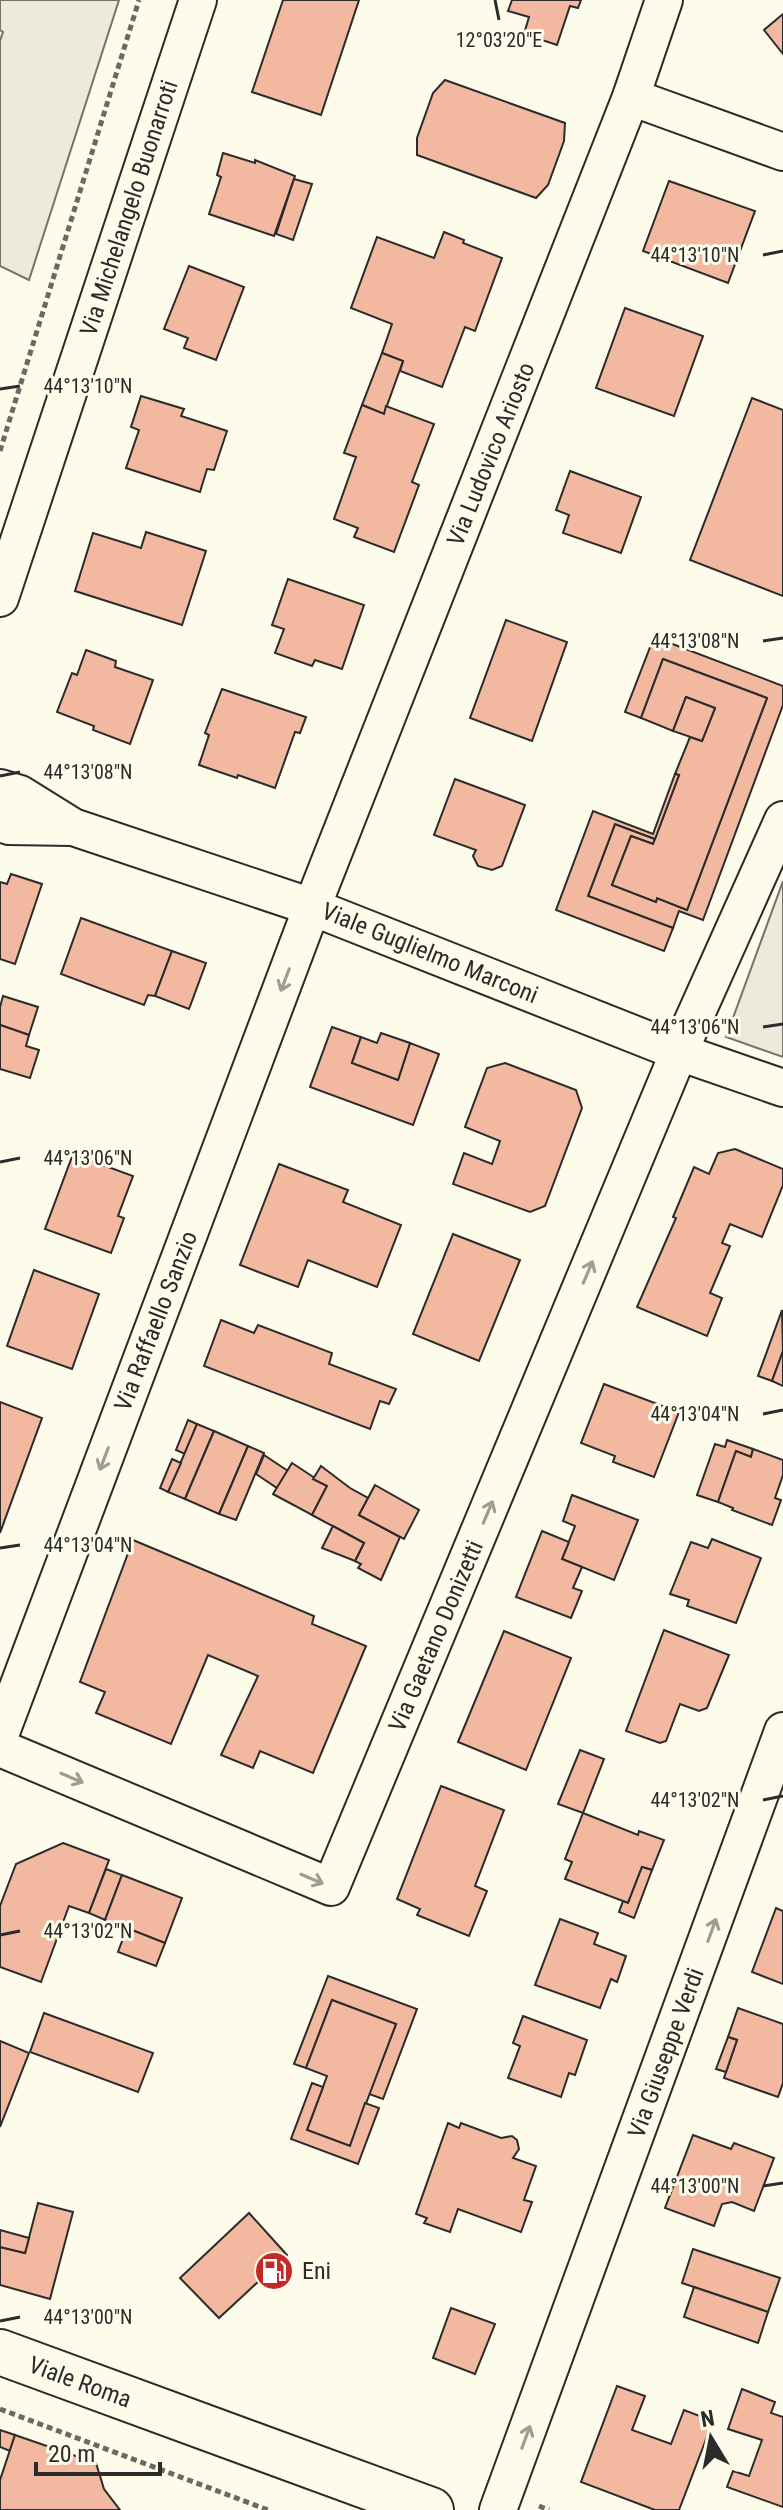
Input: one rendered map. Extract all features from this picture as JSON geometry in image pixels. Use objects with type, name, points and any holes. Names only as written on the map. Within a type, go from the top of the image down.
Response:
[{"type":"main road","name":"Viale Roma","points":[[0,2352],[431,2510]]},
{"type":"street","name":"Via Michelangelo Buonarroti","points":[[0,598],[198,0]]},
{"type":"street","name":"Via Ludovico Ariosto","points":[[312,907],[631,97],[664,0]]},
{"type":"street","points":[[631,97],[783,152]]},
{"type":"street","name":"Viale Guglielmo Marconi","points":[[0,788],[20,794],[73,827],[312,907],[679,1052],[783,1088]]},
{"type":"street","points":[[679,1052],[783,820]]},
{"type":"street","name":"Viale Guglielmo Marconi","points":[[0,823],[9,826],[73,827]]},
{"type":"street","name":"Via Raffaello Sanzio","points":[[0,1735],[312,907]]},
{"type":"street","name":"Via Gaetano Donizetti","points":[[0,1748],[331,1887],[679,1052]]},
{"type":"street","name":"Via Giuseppe Verdi","points":[[498,2510],[769,1816],[783,1731]]},
{"type":"path","points":[[0,451],[139,0]]},
{"type":"path","points":[[0,2409],[268,2510]]},
{"type":"shaded area","points":[[0,0],[119,0],[29,280],[0,266],[0,41],[3,32],[0,30]]},
{"type":"shaded area","points":[[783,881],[783,1057],[726,1037]]},
{"type":"building","points":[[283,0],[359,0],[321,115],[252,92]]},
{"type":"building","points":[[512,0],[581,0],[578,8],[570,6],[557,45],[524,34],[529,17],[508,11]]},
{"type":"building","points":[[783,14],[783,54],[764,30]]},
{"type":"building","points":[[445,80],[565,123],[564,141],[548,185],[536,198],[417,155],[417,138],[433,93]]},
{"type":"building","points":[[223,153],[255,163],[255,160],[295,176],[274,236],[209,214],[221,177],[217,175]]},
{"type":"building","points":[[294,179],[312,184],[293,240],[276,234]]},
{"type":"building","points":[[669,181],[755,211],[728,283],[643,251]]},
{"type":"building","points":[[444,232],[502,258],[475,331],[465,327],[442,387],[400,371],[403,361],[382,353],[392,324],[351,308],[377,237],[434,258]]},
{"type":"building","points":[[189,266],[244,287],[216,360],[184,348],[188,338],[164,329]]},
{"type":"building","points":[[625,308],[703,336],[674,416],[596,388]]},
{"type":"building","points":[[382,353],[403,361],[384,414],[362,405]]},
{"type":"building","points":[[141,396],[184,409],[181,416],[227,431],[214,470],[207,469],[200,492],[126,468],[139,430],[131,427]]},
{"type":"building","points":[[752,398],[783,410],[783,596],[690,560]]},
{"type":"building","points":[[362,405],[384,414],[386,406],[434,424],[412,482],[419,485],[394,552],[354,537],[358,528],[334,519],[356,457],[344,453]]},
{"type":"building","points":[[570,471],[641,497],[621,553],[563,533],[569,515],[556,510]]},
{"type":"building","points":[[146,532],[206,551],[182,625],[75,591],[93,533],[141,548]]},
{"type":"building","points":[[288,579],[364,605],[342,669],[315,660],[312,666],[275,653],[284,629],[272,625]]},
{"type":"building","points":[[506,620],[567,642],[532,741],[470,718]]},
{"type":"building","points":[[654,637],[783,686],[783,705],[703,920],[679,911],[673,928],[588,896],[615,824],[655,839],[653,844],[631,836],[612,885],[687,910],[767,698],[663,659],[641,718],[625,712]]},
{"type":"building","points":[[86,650],[116,661],[115,667],[153,680],[130,744],[57,712],[72,673],[77,675]]},
{"type":"building","points":[[663,659],[767,698],[687,910],[612,885],[631,836],[653,844],[690,737],[702,741],[715,708],[686,697],[673,731],[641,718]]},
{"type":"building","points":[[222,689],[306,717],[300,733],[295,732],[275,788],[199,765],[209,735],[205,733]]},
{"type":"building","points":[[686,697],[715,708],[702,741],[673,731]]},
{"type":"building","points":[[675,774],[679,775],[655,839],[615,824],[588,896],[673,928],[664,951],[556,910],[593,811],[653,834]]},
{"type":"building","points":[[455,779],[525,805],[502,866],[492,870],[478,866],[473,856],[476,850],[434,835]]},
{"type":"building","points":[[11,874],[42,884],[15,964],[0,959],[0,882],[7,884]]},
{"type":"building","points":[[81,918],[172,951],[155,996],[148,995],[144,1005],[61,974]]},
{"type":"building","points":[[172,951],[206,963],[189,1009],[155,996]]},
{"type":"building","points":[[3,996],[38,1007],[29,1035],[0,1025]]},
{"type":"building","points":[[0,1025],[29,1035],[26,1046],[39,1050],[30,1078],[0,1069]]},
{"type":"building","points":[[332,1027],[361,1037],[352,1063],[398,1080],[410,1043],[439,1054],[413,1125],[310,1087]]},
{"type":"building","points":[[381,1033],[410,1043],[398,1080],[352,1063],[361,1037],[377,1043]]},
{"type":"building","points":[[505,1063],[576,1090],[582,1108],[545,1206],[530,1212],[453,1184],[464,1153],[492,1164],[500,1141],[465,1127],[487,1068]]},
{"type":"building","points":[[735,1149],[783,1169],[783,1185],[762,1237],[730,1224],[722,1243],[730,1246],[710,1293],[722,1298],[707,1336],[637,1307],[676,1218],[673,1217],[694,1167],[709,1174],[718,1153]]},
{"type":"building","points":[[73,1154],[133,1176],[118,1216],[124,1218],[111,1253],[45,1229]]},
{"type":"building","points":[[279,1164],[348,1190],[343,1202],[401,1225],[377,1287],[308,1260],[298,1287],[240,1265]]},
{"type":"building","points":[[453,1234],[520,1260],[479,1361],[413,1334]]},
{"type":"building","points":[[34,1270],[99,1294],[72,1369],[7,1346]]},
{"type":"building","points":[[782,1310],[783,1351],[772,1381],[758,1376]]},
{"type":"building","points":[[221,1320],[254,1333],[258,1325],[332,1353],[329,1364],[396,1389],[389,1404],[380,1401],[370,1429],[204,1366]]},
{"type":"building","points":[[783,1351],[783,1386],[772,1381]]},
{"type":"building","points":[[604,1384],[679,1412],[654,1477],[613,1462],[615,1456],[581,1443]]},
{"type":"building","points":[[0,1402],[42,1418],[0,1533]]},
{"type":"building","points":[[188,1420],[197,1424],[185,1454],[176,1450]]},
{"type":"building","points":[[197,1424],[214,1431],[185,1499],[168,1492]]},
{"type":"building","points":[[214,1431],[248,1446],[219,1514],[185,1499]]},
{"type":"building","points":[[727,1440],[753,1449],[751,1457],[736,1451],[718,1502],[697,1495],[715,1444],[725,1447]]},
{"type":"building","points":[[248,1446],[264,1453],[236,1520],[219,1514]]},
{"type":"building","points":[[753,1449],[783,1460],[783,1475],[775,1498],[781,1500],[772,1525],[718,1502],[736,1451],[751,1457]]},
{"type":"building","points":[[264,1455],[288,1471],[277,1488],[256,1474]]},
{"type":"building","points":[[172,1459],[181,1463],[168,1492],[160,1488]]},
{"type":"building","points":[[292,1463],[327,1486],[312,1515],[273,1494]]},
{"type":"building","points":[[321,1466],[368,1498],[359,1515],[400,1537],[381,1580],[358,1568],[361,1564],[355,1561],[364,1543],[312,1515],[327,1486],[313,1479]]},
{"type":"building","points":[[375,1485],[419,1510],[404,1539],[359,1515]]},
{"type":"building","points":[[572,1495],[638,1520],[614,1580],[562,1559],[575,1526],[563,1521]]},
{"type":"building","points":[[333,1526],[364,1543],[355,1561],[322,1548]]},
{"type":"building","points":[[542,1531],[569,1542],[562,1559],[582,1567],[573,1588],[582,1591],[571,1618],[516,1597]]},
{"type":"building","points":[[712,1539],[761,1558],[736,1623],[687,1606],[689,1600],[670,1594],[691,1542],[708,1548]]},
{"type":"building","points":[[133,1540],[314,1616],[312,1624],[366,1646],[313,1773],[260,1751],[253,1768],[221,1755],[258,1676],[208,1655],[171,1744],[96,1713],[105,1692],[80,1682]]},
{"type":"building","points":[[664,1630],[729,1655],[707,1708],[699,1711],[680,1704],[666,1741],[660,1743],[626,1731]]},
{"type":"building","points":[[504,1631],[571,1658],[526,1770],[458,1742]]},
{"type":"building","points":[[580,1750],[604,1759],[583,1813],[558,1804]]},
{"type":"building","points":[[441,1786],[504,1810],[475,1886],[487,1891],[469,1936],[417,1915],[420,1909],[397,1899]]},
{"type":"building","points":[[583,1813],[638,1835],[639,1831],[664,1840],[652,1870],[642,1867],[628,1903],[565,1879],[572,1862],[565,1859]]},
{"type":"building","points":[[63,1843],[109,1860],[89,1913],[69,1906],[41,1982],[0,1967],[0,1906],[16,1864]]},
{"type":"building","points":[[642,1867],[652,1870],[634,1918],[619,1912],[623,1901],[628,1903]]},
{"type":"building","points":[[106,1869],[122,1875],[105,1920],[89,1913]]},
{"type":"building","points":[[122,1875],[182,1898],[165,1943],[105,1920]]},
{"type":"building","points":[[776,1908],[783,1911],[783,1984],[752,1972]]},
{"type":"building","points":[[560,1919],[598,1933],[594,1944],[626,1956],[617,1982],[611,1979],[600,2008],[535,1985]]},
{"type":"building","points":[[127,1928],[165,1943],[156,1966],[118,1952]]},
{"type":"building","points":[[328,1976],[417,2009],[383,2099],[369,2094],[396,2024],[332,2000],[306,2068],[294,2064]]},
{"type":"building","points":[[332,2000],[396,2024],[350,2146],[307,2130],[327,2076],[306,2068]]},
{"type":"building","points":[[738,2008],[783,2024],[783,2083],[778,2097],[724,2078],[737,2040],[728,2037]]},
{"type":"building","points":[[44,2013],[153,2053],[138,2092],[30,2052]]},
{"type":"building","points":[[523,2016],[587,2040],[575,2075],[569,2073],[561,2097],[508,2078],[520,2046],[513,2043]]},
{"type":"building","points":[[728,2037],[737,2040],[726,2072],[716,2069]]},
{"type":"building","points":[[0,2041],[29,2053],[0,2127]]},
{"type":"building","points":[[312,2083],[323,2087],[307,2130],[350,2146],[365,2103],[379,2108],[358,2164],[291,2139]]},
{"type":"building","points":[[448,2123],[459,2128],[461,2123],[501,2138],[512,2136],[517,2140],[519,2149],[513,2158],[536,2166],[524,2200],[532,2202],[521,2232],[458,2209],[450,2232],[424,2223],[427,2218],[416,2214]]},
{"type":"building","points":[[693,2135],[731,2149],[734,2143],[774,2158],[754,2211],[732,2202],[722,2204],[714,2226],[665,2208]]},
{"type":"building","points":[[38,2203],[73,2212],[50,2299],[0,2285],[0,2247],[25,2253]]},
{"type":"building","points":[[249,2213],[287,2255],[219,2318],[180,2278]]},
{"type":"building","points":[[0,2230],[29,2238],[25,2253],[0,2247]]},
{"type":"building","points":[[693,2249],[780,2278],[768,2312],[682,2283]]},
{"type":"building","points":[[694,2287],[768,2312],[758,2343],[684,2317]]},
{"type":"building","points":[[451,2308],[495,2324],[475,2374],[433,2358]]},
{"type":"building","points":[[617,2386],[645,2396],[632,2430],[671,2444],[684,2410],[713,2421],[679,2510],[655,2510],[581,2482]]},
{"type":"building","points":[[742,2389],[775,2402],[771,2413],[783,2417],[783,2507],[727,2487],[733,2471],[749,2476],[762,2440],[728,2429]]},
{"type":"building","points":[[0,2430],[15,2435],[10,2451],[0,2447]]},
{"type":"building","points":[[15,2435],[96,2463],[104,2489],[120,2510],[0,2510],[0,2480]]},
{"type":"place","name":"Eni","points":[[274,2271]]}]
